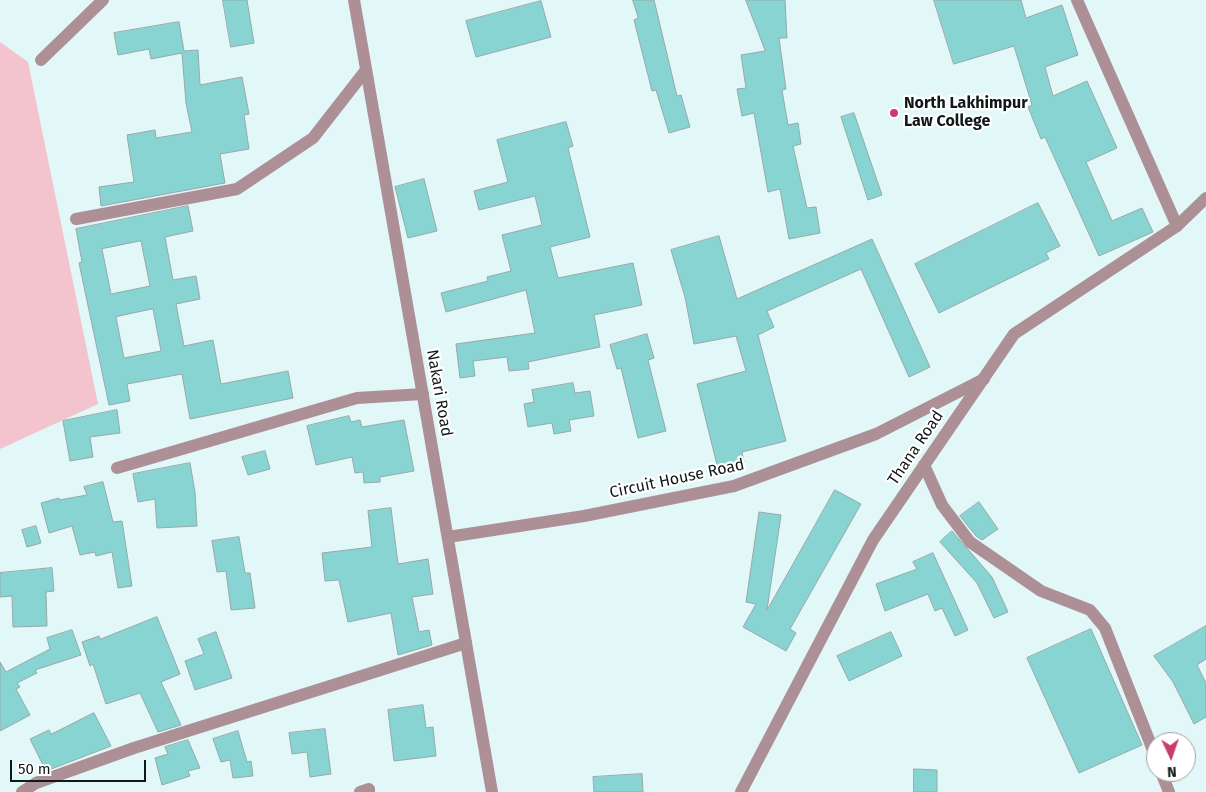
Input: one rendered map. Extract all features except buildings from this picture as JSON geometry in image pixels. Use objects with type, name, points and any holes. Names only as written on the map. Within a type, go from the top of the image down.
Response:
[{"type":"street","points":[[41,60],[103,0]]},
{"type":"street","name":"Nakari Road","points":[[354,0],[492,792]]},
{"type":"street","points":[[1077,0],[1177,226]]},
{"type":"street","points":[[76,219],[237,189],[312,138],[366,70]]},
{"type":"street","name":"Thana Road","points":[[741,792],[873,540],[1014,334],[1177,226],[1206,198]]},
{"type":"street","name":"Circuit House Road","points":[[448,537],[584,516],[734,486],[876,434],[984,379]]},
{"type":"street","points":[[116,468],[357,398],[423,394]]},
{"type":"street","points":[[924,465],[942,505],[970,542],[1041,592],[1090,610],[1105,628],[1146,733]]},
{"type":"street","points":[[22,792],[36,783],[134,748],[466,644]]},
{"type":"street","points":[[360,792],[368,789],[369,792]]},
{"type":"shaded area","points":[[0,42],[28,62],[98,404],[0,449]]},
{"type":"place","name":"North Lakhimpur Law College","points":[[894,113]]}]
